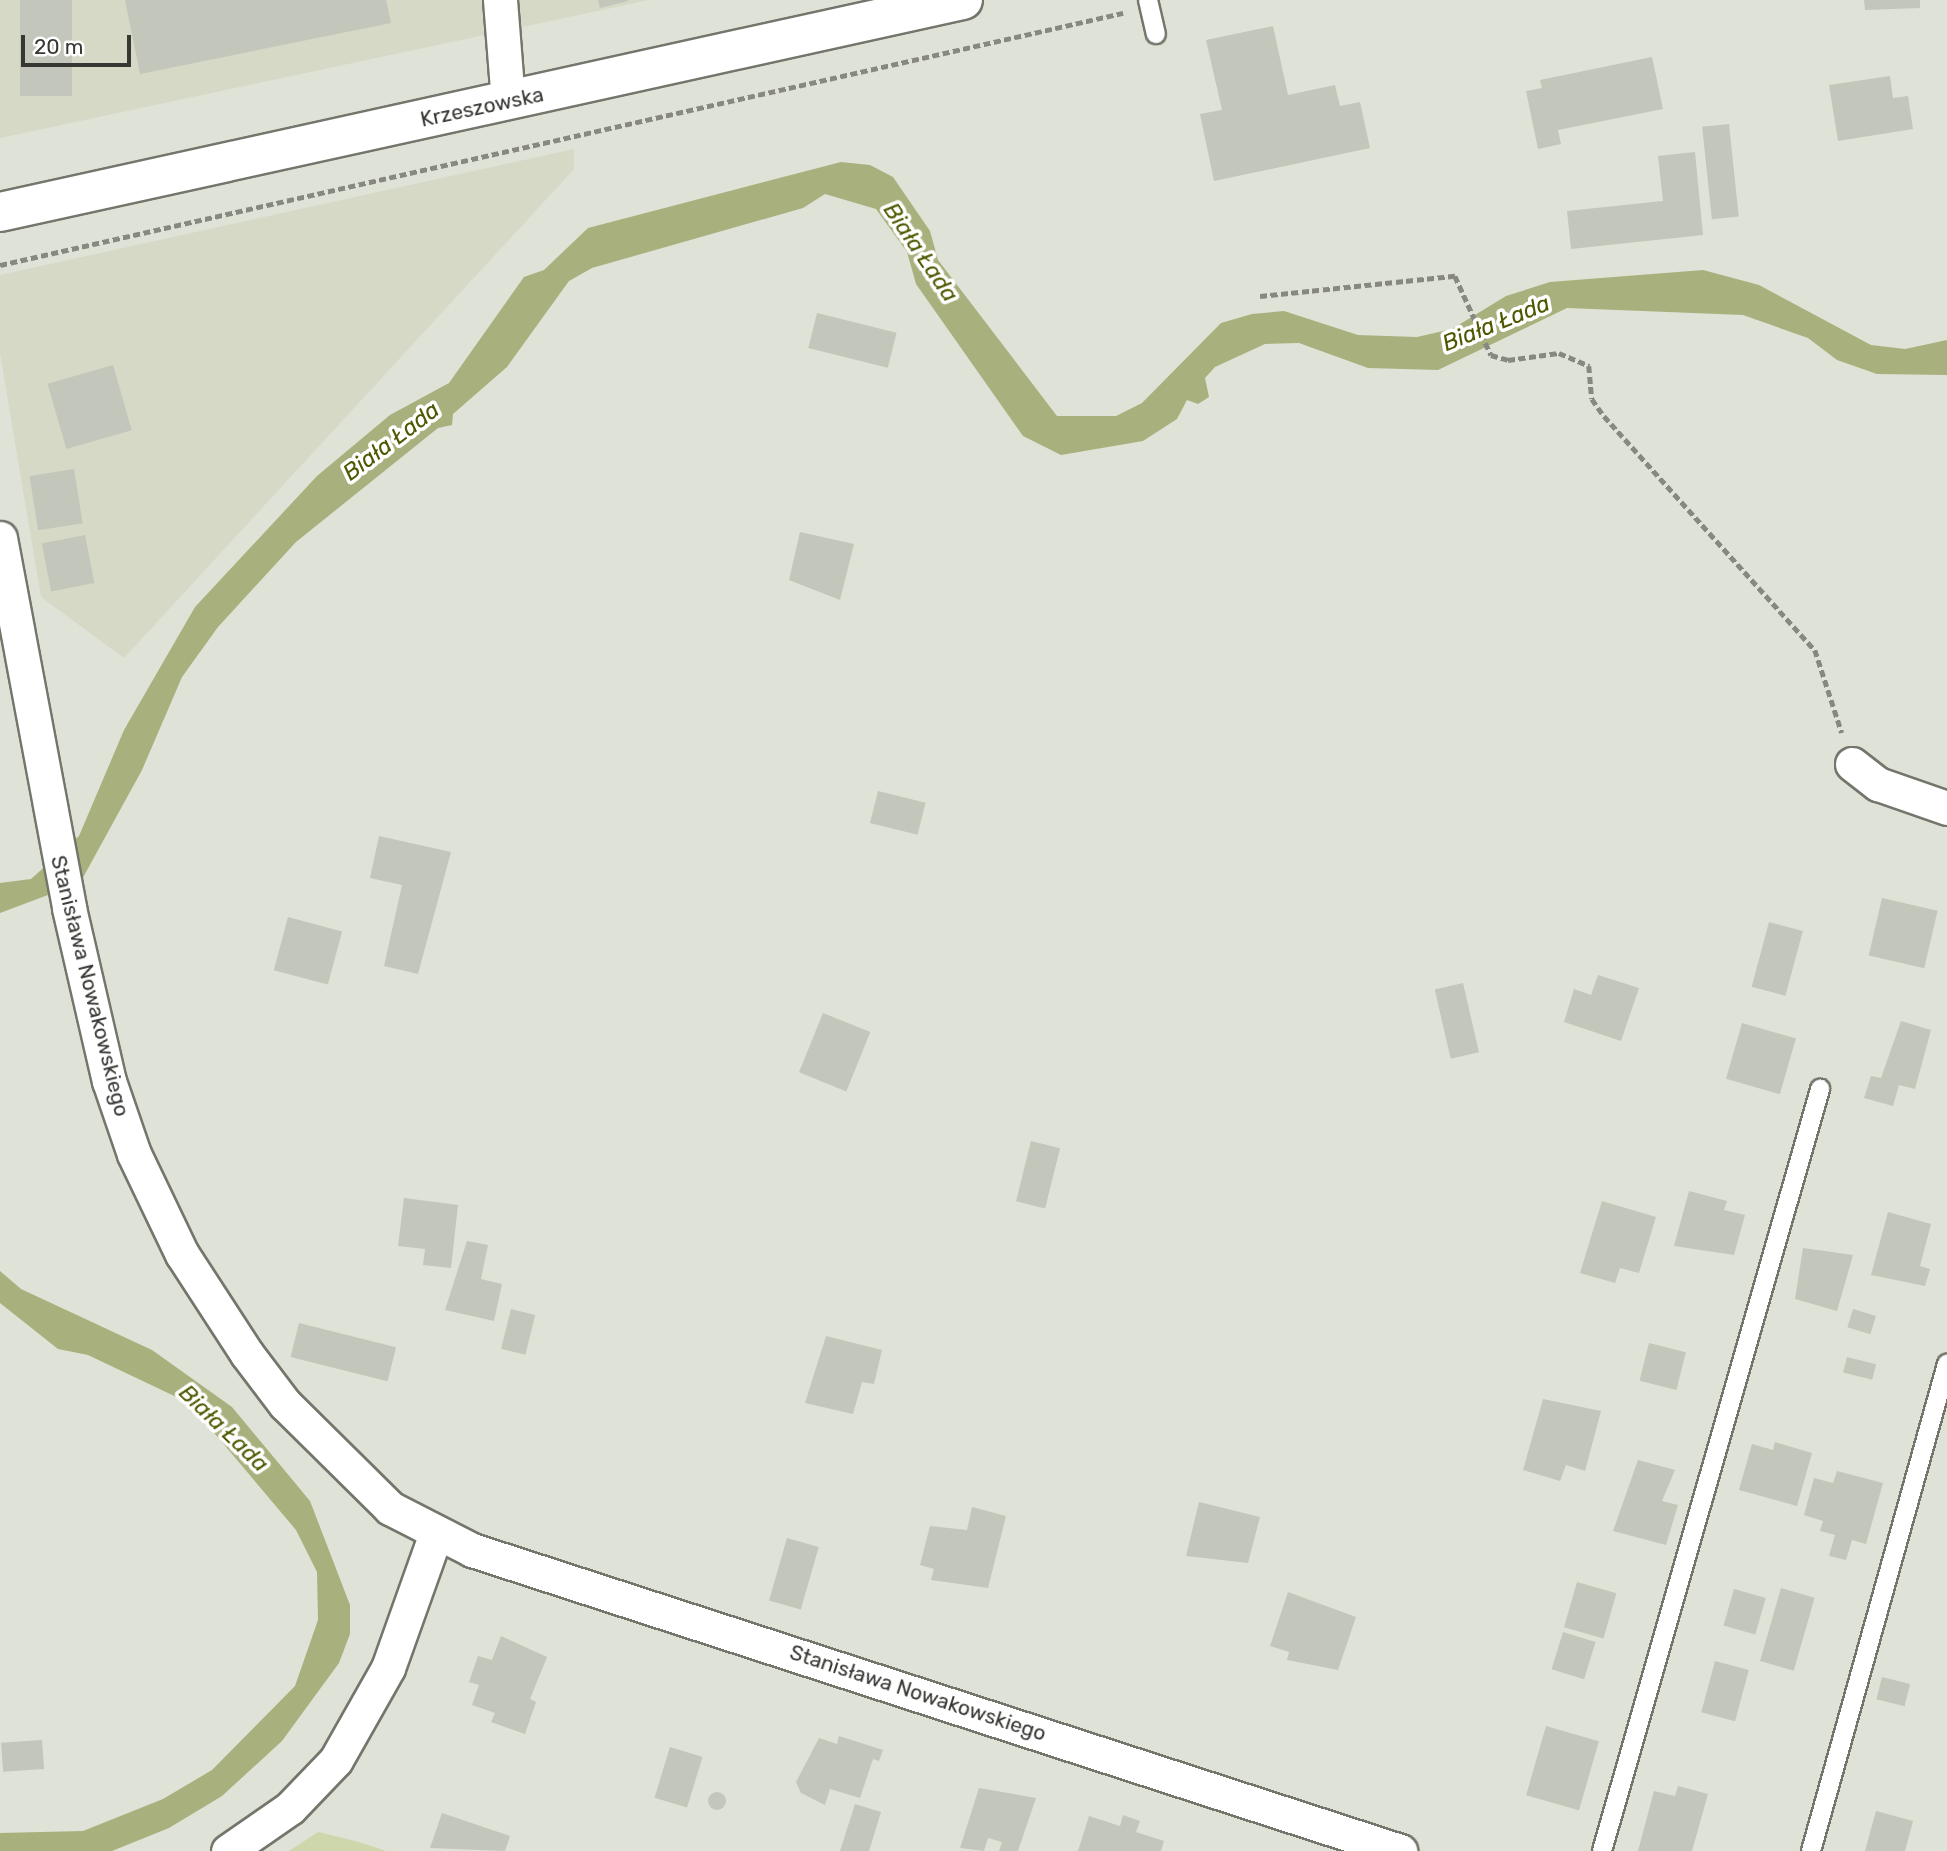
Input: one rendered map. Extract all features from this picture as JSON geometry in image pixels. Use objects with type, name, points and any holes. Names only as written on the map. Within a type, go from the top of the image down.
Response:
[{"type":"main road","name":"Krzeszowska","points":[[0,212],[963,0]]},
{"type":"street","points":[[500,0],[508,101]]},
{"type":"street","name":"Stanisława Nowakowskiego","points":[[0,538],[51,824],[69,908],[109,1081],[134,1154],[182,1254],[285,1404],[390,1508],[435,1536],[1400,1851]]},
{"type":"street","points":[[1852,764],[1878,784],[1947,808]]},
{"type":"street","points":[[228,1851],[290,1808],[336,1760],[388,1668],[435,1536]]},
{"type":"lane","points":[[1149,3],[1156,34]]},
{"type":"lane","points":[[1602,1851],[1819,1088]]},
{"type":"lane","points":[[1811,1851],[1947,1364]]},
{"type":"path","points":[[0,265],[1149,3]]},
{"type":"path","points":[[1260,296],[1455,276],[1470,303],[1491,355],[1508,360],[1559,353],[1589,366],[1592,399],[1604,416],[1815,650],[1852,764]]},
{"type":"shaded area","points":[[0,0],[649,0],[0,138]]},
{"type":"shaded area","points":[[574,149],[574,169],[124,658],[41,597],[0,353],[0,275]]},
{"type":"shaded area","points":[[318,1832],[359,1842],[386,1851],[289,1851]]},
{"type":"water","name":"Biała Łada","points":[[841,162],[870,165],[893,177],[930,231],[938,260],[1057,416],[1116,416],[1142,403],[1221,323],[1252,314],[1284,311],[1358,335],[1417,337],[1452,329],[1506,296],[1550,282],[1703,270],[1759,285],[1871,345],[1905,349],[1947,340],[1947,375],[1877,374],[1837,360],[1808,338],[1743,315],[1567,308],[1438,370],[1368,368],[1299,343],[1265,344],[1215,367],[1205,378],[1209,397],[1198,404],[1187,400],[1177,419],[1143,441],[1061,455],[1023,436],[916,284],[907,252],[876,209],[825,194],[803,208],[592,268],[569,281],[507,367],[453,414],[452,425],[438,428],[296,542],[218,627],[182,677],[142,770],[80,883],[0,913],[0,883],[31,879],[79,836],[124,730],[195,607],[317,476],[390,415],[449,383],[524,277],[544,270],[588,228]]},
{"type":"water","name":"Biała Łada","points":[[0,1271],[21,1289],[152,1350],[232,1407],[310,1501],[350,1605],[350,1634],[339,1663],[282,1741],[222,1796],[169,1828],[112,1851],[0,1851],[0,1833],[83,1831],[163,1799],[212,1770],[295,1686],[318,1620],[317,1572],[296,1530],[189,1403],[88,1355],[58,1349],[0,1303]]},
{"type":"building","points":[[20,0],[72,0],[72,96],[20,96]]},
{"type":"building","points":[[125,0],[386,0],[391,23],[140,74]]},
{"type":"building","points":[[598,0],[628,0],[628,1],[600,8]]},
{"type":"building","points":[[1864,0],[1920,0],[1920,8],[1865,10]]},
{"type":"building","points":[[1273,26],[1288,95],[1335,85],[1340,106],[1360,102],[1370,148],[1214,181],[1200,114],[1222,110],[1206,40]]},
{"type":"building","points":[[1652,57],[1663,109],[1558,130],[1561,144],[1538,149],[1526,91],[1542,88],[1540,80]]},
{"type":"building","points":[[1890,76],[1893,98],[1908,96],[1913,129],[1838,141],[1829,85]]},
{"type":"building","points":[[1729,124],[1739,216],[1712,219],[1702,127]]},
{"type":"building","points":[[1695,152],[1703,235],[1571,249],[1567,211],[1663,201],[1658,156]]},
{"type":"building","points":[[817,313],[897,333],[888,368],[808,348]]},
{"type":"building","points":[[113,365],[132,430],[66,449],[48,384]]},
{"type":"building","points":[[74,469],[83,523],[38,530],[30,476]]},
{"type":"building","points":[[800,532],[854,544],[840,600],[789,580]]},
{"type":"building","points":[[85,535],[94,583],[51,591],[42,543]]},
{"type":"building","points":[[878,791],[926,803],[918,835],[870,823]]},
{"type":"building","points":[[379,836],[451,852],[418,974],[384,966],[402,885],[370,878]]},
{"type":"building","points":[[1882,898],[1938,911],[1924,968],[1869,955]]},
{"type":"building","points":[[288,917],[342,931],[328,985],[274,970]]},
{"type":"building","points":[[1769,922],[1803,931],[1785,996],[1752,987]]},
{"type":"building","points":[[1598,975],[1639,988],[1621,1041],[1564,1022],[1574,989],[1591,995]]},
{"type":"building","points":[[1463,983],[1479,1052],[1451,1059],[1435,990]]},
{"type":"building","points":[[823,1013],[870,1032],[846,1091],[799,1072]]},
{"type":"building","points":[[1901,1021],[1931,1030],[1915,1089],[1899,1085],[1893,1106],[1864,1098],[1871,1076],[1881,1078]]},
{"type":"building","points":[[1742,1023],[1796,1038],[1780,1094],[1726,1079]]},
{"type":"building","points":[[1031,1141],[1060,1148],[1045,1208],[1016,1201]]},
{"type":"building","points":[[1689,1191],[1727,1201],[1724,1210],[1745,1215],[1734,1255],[1674,1246]]},
{"type":"building","points":[[404,1198],[458,1205],[451,1268],[423,1265],[425,1249],[398,1246]]},
{"type":"building","points":[[1602,1201],[1656,1217],[1639,1273],[1620,1268],[1615,1283],[1580,1273]]},
{"type":"building","points":[[1888,1212],[1931,1224],[1920,1266],[1930,1269],[1925,1286],[1871,1275]]},
{"type":"building","points":[[467,1241],[488,1245],[481,1279],[502,1284],[494,1321],[445,1310]]},
{"type":"building","points":[[1803,1248],[1853,1255],[1837,1311],[1795,1299]]},
{"type":"building","points":[[511,1309],[535,1315],[525,1355],[501,1349]]},
{"type":"building","points":[[1853,1309],[1876,1316],[1870,1334],[1847,1327]]},
{"type":"building","points":[[299,1323],[396,1347],[388,1381],[291,1357]]},
{"type":"building","points":[[826,1336],[882,1350],[874,1384],[862,1382],[853,1414],[805,1403]]},
{"type":"building","points":[[1649,1343],[1686,1352],[1676,1390],[1640,1381]]},
{"type":"building","points":[[1847,1357],[1876,1364],[1872,1380],[1843,1373]]},
{"type":"building","points":[[1543,1399],[1601,1411],[1585,1471],[1566,1465],[1560,1481],[1523,1470]]},
{"type":"building","points":[[1775,1442],[1812,1453],[1797,1506],[1739,1490],[1752,1444],[1773,1450]]},
{"type":"building","points":[[1638,1460],[1675,1470],[1662,1501],[1678,1505],[1666,1545],[1613,1531]]},
{"type":"building","points":[[1837,1471],[1883,1483],[1866,1544],[1852,1540],[1846,1560],[1829,1556],[1835,1535],[1820,1531],[1823,1521],[1804,1515],[1814,1478],[1833,1483]]},
{"type":"building","points":[[1199,1502],[1260,1517],[1248,1563],[1186,1556]]},
{"type":"building","points":[[972,1507],[1006,1516],[988,1588],[931,1580],[934,1569],[920,1565],[930,1526],[967,1530]]},
{"type":"building","points":[[787,1538],[819,1547],[801,1610],[769,1600]]},
{"type":"building","points":[[1577,1582],[1616,1593],[1603,1638],[1564,1627]]},
{"type":"building","points":[[1781,1588],[1815,1598],[1794,1671],[1760,1661]]},
{"type":"building","points":[[1734,1589],[1766,1598],[1755,1635],[1724,1626]]},
{"type":"building","points":[[1288,1592],[1356,1617],[1338,1670],[1287,1660],[1289,1652],[1270,1646]]},
{"type":"building","points":[[1563,1632],[1596,1642],[1584,1679],[1552,1669]]},
{"type":"building","points":[[501,1636],[547,1657],[530,1699],[536,1702],[525,1734],[491,1722],[495,1713],[472,1705],[479,1685],[469,1682],[478,1656],[492,1660]]},
{"type":"building","points":[[1715,1661],[1749,1670],[1735,1721],[1701,1712]]},
{"type":"building","points":[[1882,1677],[1910,1684],[1905,1706],[1876,1699]]},
{"type":"building","points":[[1546,1726],[1599,1741],[1579,1810],[1526,1795]]},
{"type":"building","points":[[839,1736],[883,1750],[879,1761],[873,1759],[860,1798],[830,1789],[825,1805],[801,1793],[796,1782],[819,1738],[837,1744]]},
{"type":"building","points":[[42,1740],[44,1769],[3,1772],[1,1743]]},
{"type":"building","points":[[670,1747],[703,1757],[687,1808],[655,1798]]},
{"type":"building","points":[[1678,1786],[1708,1794],[1692,1851],[1638,1851],[1654,1791],[1675,1796]]},
{"type":"building","points":[[979,1788],[1036,1798],[1018,1851],[999,1851],[1002,1842],[988,1838],[984,1851],[960,1848]]},
{"type":"building","points":[[713,1792],[721,1792],[726,1801],[724,1808],[713,1810],[708,1805],[708,1797]]},
{"type":"building","points":[[855,1804],[881,1812],[869,1851],[840,1851]]},
{"type":"building","points":[[1876,1811],[1913,1821],[1905,1851],[1865,1851]]},
{"type":"building","points":[[442,1813],[510,1836],[505,1851],[430,1848]]},
{"type":"building","points":[[1123,1815],[1140,1821],[1136,1832],[1164,1841],[1161,1851],[1078,1851],[1089,1816],[1120,1826]]}]
